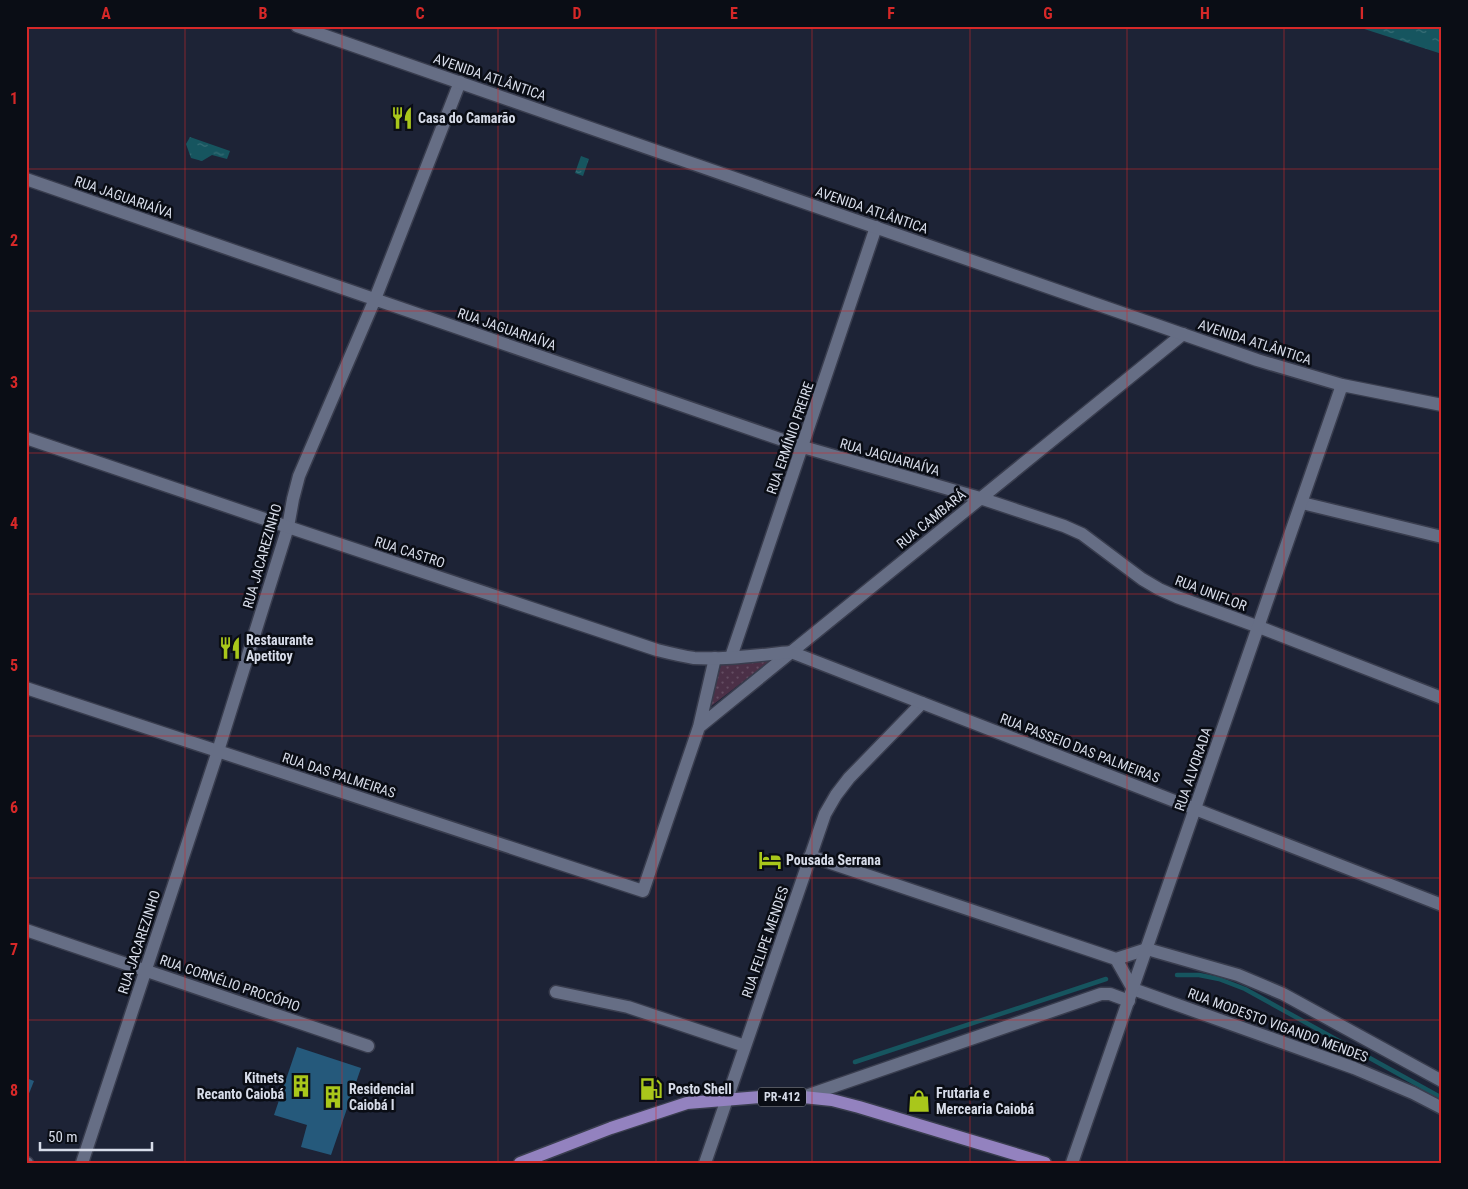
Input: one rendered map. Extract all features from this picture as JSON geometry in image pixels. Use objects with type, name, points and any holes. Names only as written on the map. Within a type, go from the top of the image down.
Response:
[{"type":"main road","name":"PR-412","points":[[520,1163],[687,1102],[760,1097],[803,1097],[832,1100],[859,1107],[1045,1163]]},
{"type":"street","name":"AVENIDA ATLÂNTICA","points":[[297,26],[1258,360],[1342,385],[1442,405]]},
{"type":"street","name":"RUA JACAREZINHO","points":[[82,1163],[218,751],[288,527],[293,499],[300,476],[375,299],[460,82]]},
{"type":"street","name":"RUA JAGUARIAÍVA","points":[[26,180],[803,447],[980,498]]},
{"type":"street","name":"RUA ERMÍNIO FREIRE","points":[[731,657],[876,227]]},
{"type":"street","name":"RUA CAMBARÁ","points":[[699,727],[1183,334]]},
{"type":"street","name":"RUA ALVORADA","points":[[1072,1163],[1342,385]]},
{"type":"street","name":"RUA CASTRO","points":[[26,438],[657,650],[695,658],[791,652]]},
{"type":"street","name":"RUA UNIFLOR","points":[[980,498],[1064,526],[1082,534],[1142,580],[1177,597],[1442,698]]},
{"type":"street","points":[[1302,502],[1442,537]]},
{"type":"street","name":"RUA PASSEIO DAS PALMEIRAS","points":[[791,652],[1442,905]]},
{"type":"street","points":[[699,727],[715,658]]},
{"type":"street","name":"RUA DAS PALMEIRAS","points":[[26,688],[643,891],[699,727]]},
{"type":"street","name":"RUA FELIPE MENDES","points":[[705,1163],[825,814],[836,794],[849,778],[922,703]]},
{"type":"street","points":[[810,856],[1116,959],[1147,949]]},
{"type":"street","name":"RUA CORNÉLIO PROCÓPIO","points":[[26,930],[368,1046]]},
{"type":"street","name":"RUA MODESTO VIGANDO MENDES","points":[[1147,949],[1220,969],[1283,994],[1442,1081]]},
{"type":"street","points":[[1116,959],[1131,995]]},
{"type":"street","points":[[556,992],[628,1007],[745,1046]]},
{"type":"street","name":"RUA MODESTO VIGANDO MENDES","points":[[803,1097],[1101,994],[1110,994],[1131,995],[1354,1068],[1413,1093],[1442,1108]]},
{"type":"shaded area","points":[[770,661],[710,707],[721,665]]},
{"type":"water","points":[[1355,26],[1442,26],[1442,54]]},
{"type":"water","points":[[190,137],[230,151],[227,159],[212,155],[202,161],[191,158],[186,144]]},
{"type":"water","points":[[581,156],[589,159],[583,176],[575,173]]},
{"type":"building","points":[[297,1047],[361,1068],[331,1155],[301,1147],[307,1125],[274,1115]]},
{"type":"building","points":[[26,1078],[34,1081],[26,1101]]},
{"type":"waterway","points":[[1177,975],[1199,975],[1219,979],[1245,989],[1442,1098]]},
{"type":"waterway","points":[[855,1062],[1106,979]]},
{"type":"place","name":"Casa do Camarão","points":[[402,118]]},
{"type":"place","name":"Restaurante Apetitoy","points":[[230,648]]},
{"type":"place","name":"Pousada Serrana","points":[[770,860]]},
{"type":"place","name":"Kitnets Recanto Caiobá","points":[[301,1086]]},
{"type":"place","name":"Posto Shell","points":[[651,1089]]},
{"type":"place","name":"Residencial Caiobá I","points":[[333,1097]]},
{"type":"place","name":"Frutaria e Mercearia Caiobá","points":[[919,1101]]}]
